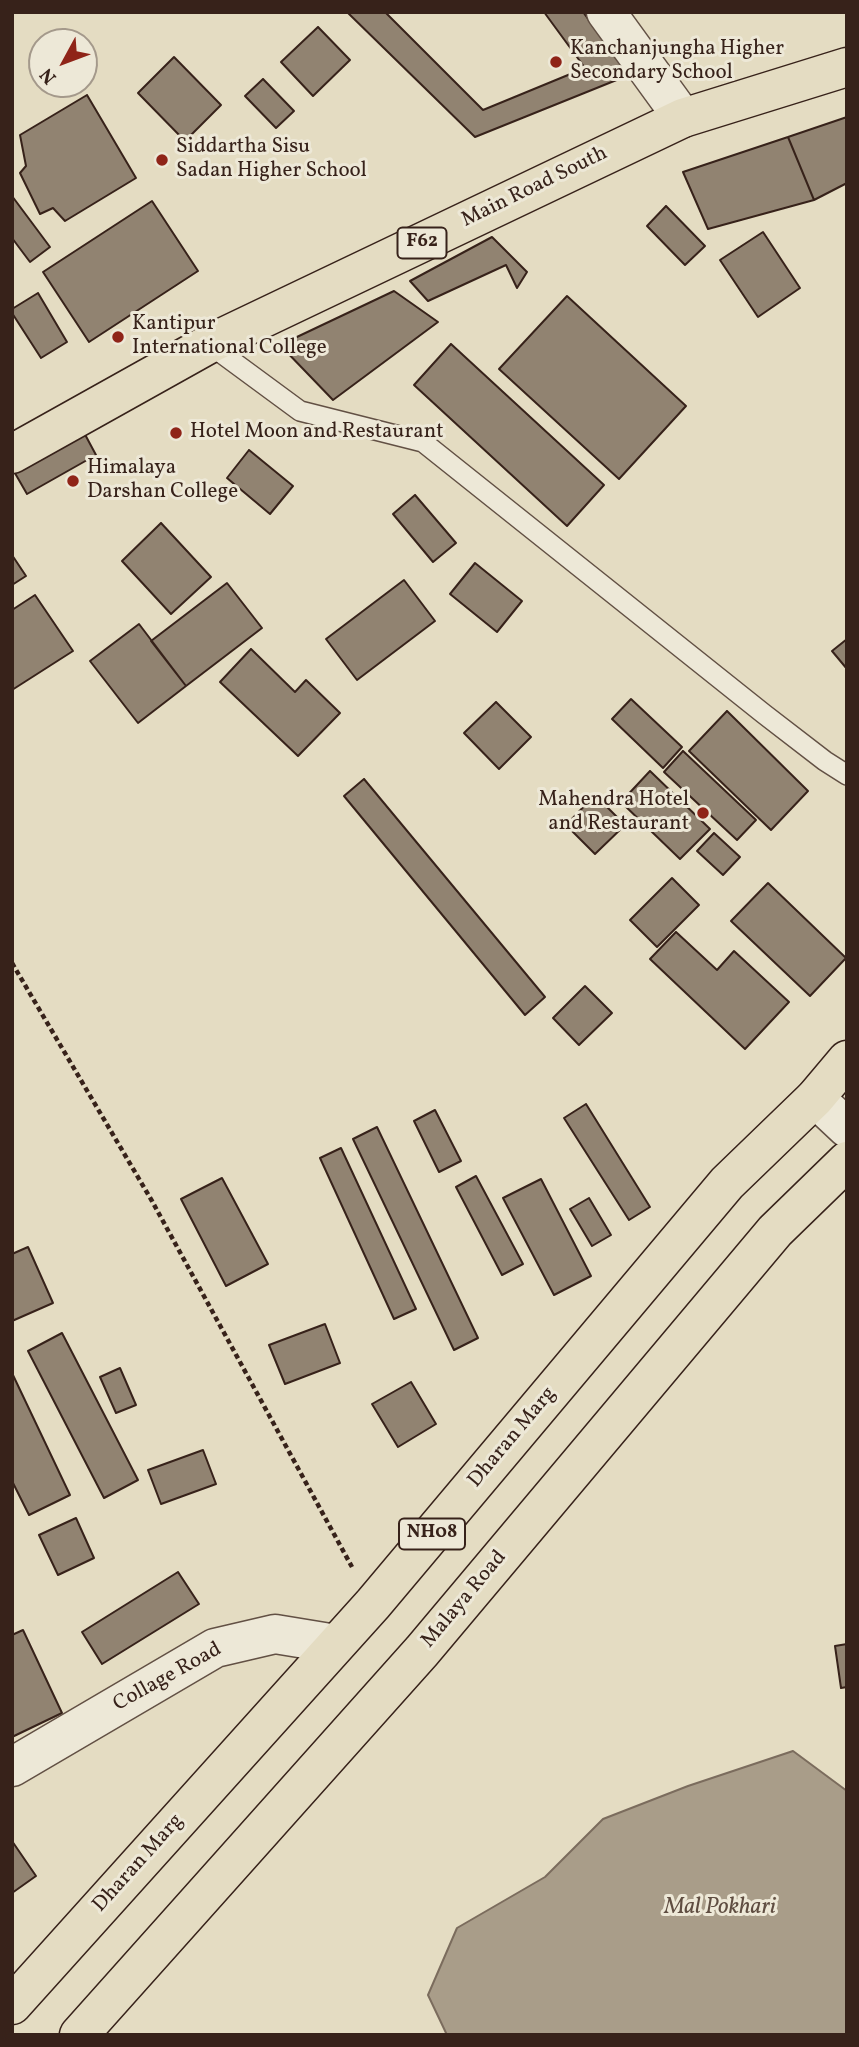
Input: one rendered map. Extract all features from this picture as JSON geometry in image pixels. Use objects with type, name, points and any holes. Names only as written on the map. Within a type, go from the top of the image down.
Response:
[{"type":"main road","name":"Main Road South","points":[[12,454],[209,344],[683,118],[847,67]]},
{"type":"main road","name":"Dharan Marg","points":[[12,2005],[373,1604],[727,1183],[815,1098],[847,1060]]},
{"type":"main road","name":"Malaya Road","points":[[79,2035],[422,1651],[775,1231],[847,1161]]},
{"type":"street","points":[[606,12],[683,118]]},
{"type":"street","points":[[815,1098],[847,1128]]},
{"type":"street","name":"Collage Road","points":[[12,1767],[215,1648],[275,1634],[336,1644]]},
{"type":"lane","points":[[209,344],[300,411],[423,442],[764,714],[847,775]]},
{"type":"path","points":[[12,963],[152,1201],[373,1604]]},
{"type":"water","name":"Mal Pokhari","points":[[793,1751],[847,1791],[847,2035],[447,2035],[428,1995],[457,1928],[545,1877],[603,1819],[688,1786]]},
{"type":"building","points":[[347,12],[385,12],[483,110],[585,68],[544,12],[583,12],[629,75],[475,137]]},
{"type":"building","points":[[318,27],[350,60],[313,96],[281,62]]},
{"type":"building","points":[[174,57],[221,105],[185,141],[138,93]]},
{"type":"building","points":[[263,79],[294,111],[276,128],[245,96]]},
{"type":"building","points":[[82,98],[89,98],[136,178],[65,221],[53,208],[40,214],[20,173],[26,166],[20,135]]},
{"type":"building","points":[[847,117],[847,183],[814,200],[788,137]]},
{"type":"building","points":[[788,137],[814,200],[708,229],[683,172]]},
{"type":"building","points":[[12,196],[50,247],[30,262],[12,238]]},
{"type":"building","points":[[152,201],[198,271],[89,342],[43,272]]},
{"type":"building","points":[[666,206],[705,246],[685,265],[647,226]]},
{"type":"building","points":[[763,232],[800,288],[758,317],[720,260]]},
{"type":"building","points":[[492,237],[527,272],[517,288],[506,265],[428,301],[410,281]]},
{"type":"building","points":[[394,291],[438,322],[333,400],[280,345]]},
{"type":"building","points":[[38,293],[67,342],[41,358],[12,313],[12,309]]},
{"type":"building","points":[[567,296],[686,406],[619,479],[499,369]]},
{"type":"building","points":[[451,344],[604,485],[567,526],[414,385]]},
{"type":"building","points":[[81,427],[96,455],[27,494],[12,468]]},
{"type":"building","points":[[249,450],[293,486],[270,514],[227,478]]},
{"type":"building","points":[[415,495],[456,543],[433,562],[393,514]]},
{"type":"building","points":[[161,523],[211,577],[171,614],[122,561]]},
{"type":"building","points":[[12,555],[26,576],[12,585]]},
{"type":"building","points":[[475,563],[522,601],[497,632],[450,594]]},
{"type":"building","points":[[404,580],[435,621],[357,680],[326,639]]},
{"type":"building","points":[[227,583],[262,628],[186,686],[151,641]]},
{"type":"building","points":[[35,595],[73,651],[12,690],[12,610]]},
{"type":"building","points":[[139,624],[186,686],[138,723],[90,661]]},
{"type":"building","points":[[847,639],[847,669],[832,651]]},
{"type":"building","points":[[251,649],[295,692],[306,680],[340,713],[298,756],[220,682]]},
{"type":"building","points":[[631,699],[682,747],[663,768],[612,719]]},
{"type":"building","points":[[496,702],[531,737],[499,769],[464,733]]},
{"type":"building","points":[[727,711],[808,791],[771,830],[689,751]]},
{"type":"building","points":[[683,751],[756,820],[737,840],[664,772]]},
{"type":"building","points":[[650,771],[710,829],[680,859],[621,802]]},
{"type":"building","points":[[364,779],[545,997],[525,1015],[344,796]]},
{"type":"building","points":[[595,795],[625,825],[595,854],[566,825]]},
{"type":"building","points":[[714,833],[740,857],[723,875],[697,851]]},
{"type":"building","points":[[672,878],[699,905],[657,947],[630,920]]},
{"type":"building","points":[[768,883],[846,958],[810,996],[731,921]]},
{"type":"building","points":[[676,932],[717,970],[734,951],[789,1002],[745,1049],[650,959]]},
{"type":"building","points":[[585,986],[612,1013],[579,1045],[553,1018]]},
{"type":"building","points":[[586,1104],[650,1207],[629,1220],[564,1118]]},
{"type":"building","points":[[435,1110],[461,1161],[439,1172],[414,1121]]},
{"type":"building","points":[[377,1127],[478,1338],[454,1350],[353,1139]]},
{"type":"building","points":[[341,1148],[416,1309],[394,1319],[320,1158]]},
{"type":"building","points":[[476,1176],[523,1264],[502,1275],[456,1187]]},
{"type":"building","points":[[222,1178],[268,1264],[226,1286],[181,1199]]},
{"type":"building","points":[[541,1179],[591,1276],[554,1295],[503,1198]]},
{"type":"building","points":[[589,1198],[611,1235],[592,1246],[570,1209]]},
{"type":"building","points":[[28,1247],[53,1303],[12,1321],[12,1254]]},
{"type":"building","points":[[325,1324],[340,1363],[285,1384],[269,1345]]},
{"type":"building","points":[[62,1333],[138,1480],[104,1498],[28,1351]]},
{"type":"building","points":[[120,1368],[136,1405],[116,1413],[100,1377]]},
{"type":"building","points":[[12,1373],[70,1495],[29,1515],[12,1481]]},
{"type":"building","points":[[411,1382],[436,1424],[398,1447],[372,1404]]},
{"type":"building","points":[[203,1450],[216,1484],[161,1504],[148,1470]]},
{"type":"building","points":[[76,1518],[94,1558],[58,1575],[39,1535]]},
{"type":"building","points":[[178,1572],[199,1604],[102,1664],[82,1632]]},
{"type":"building","points":[[23,1630],[62,1713],[12,1737],[12,1635]]},
{"type":"building","points":[[847,1644],[847,1687],[841,1688],[835,1646]]},
{"type":"building","points":[[12,1841],[36,1876],[12,1893]]},
{"type":"place","name":"Kanchanjungha Higher Secondary School","points":[[556,62]]},
{"type":"place","name":"Siddartha Sisu Sadan Higher School","points":[[162,160]]},
{"type":"place","name":"Kantipur International College","points":[[118,337]]},
{"type":"place","name":"Hotel Moon and Restaurant","points":[[176,433]]},
{"type":"place","name":"Himalaya Darshan College","points":[[73,481]]},
{"type":"place","name":"Mahendra Hotel and Restaurant","points":[[703,813]]}]
